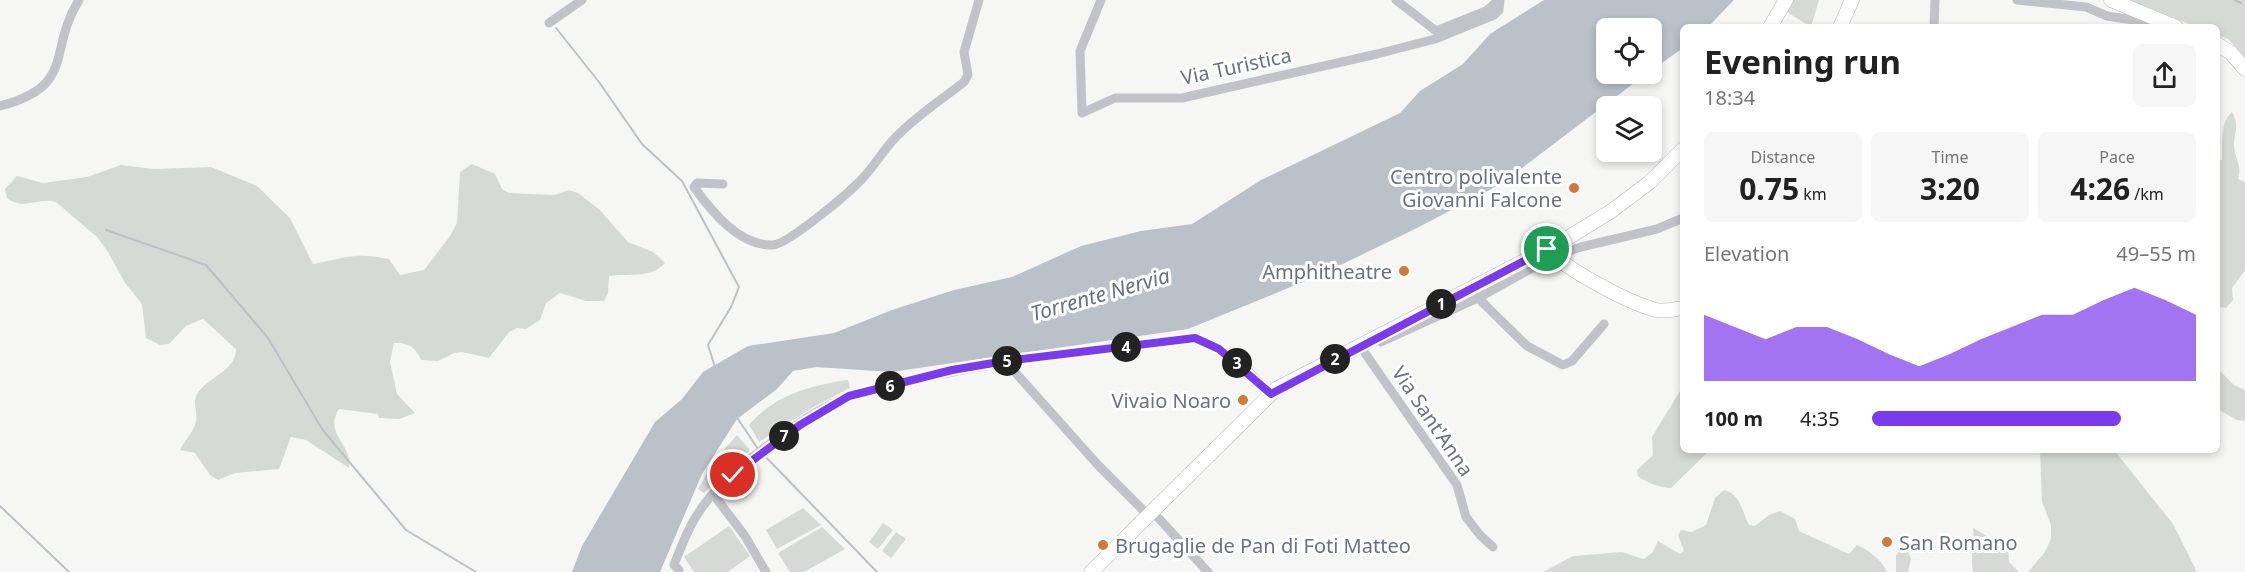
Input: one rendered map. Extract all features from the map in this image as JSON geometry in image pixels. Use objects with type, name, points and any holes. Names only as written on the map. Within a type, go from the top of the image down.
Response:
[{"type":"main road","points":[[1772,24],[1786,0]]},
{"type":"main road","points":[[1841,24],[1852,0]]},
{"type":"main road","points":[[2111,0],[2169,24]]},
{"type":"main road","points":[[2220,47],[2231,53],[2245,69]]},
{"type":"main road","points":[[1091,572],[1271,394],[1551,253],[1654,178],[1680,152]]},
{"type":"main road","points":[[1551,253],[1627,299],[1658,311],[1680,308]]},
{"type":"street","points":[[0,106],[37,90],[53,78],[62,42],[79,0]]},
{"type":"street","points":[[549,22],[582,0]]},
{"type":"street","points":[[723,184],[697,183],[693,188],[720,218],[741,236],[753,242],[773,245],[790,239],[858,183],[895,138],[964,82],[968,75],[964,52],[980,0]]},
{"type":"street","name":"Via Turistica","points":[[1101,0],[1080,51],[1082,113],[1115,98],[1182,98],[1435,39],[1494,15],[1499,10],[1499,0]]},
{"type":"street","name":"Via Turistica","points":[[1396,0],[1436,31],[1486,11],[1499,0]]},
{"type":"street","points":[[1934,24],[1935,0]]},
{"type":"street","points":[[2017,0],[2086,7],[2107,16],[2146,22],[2151,22],[2154,18]]},
{"type":"street","points":[[1414,322],[1478,298],[1551,253],[1657,229],[1680,219]]},
{"type":"street","points":[[1478,298],[1527,346],[1563,365],[1572,362],[1604,324]]},
{"type":"street","points":[[679,570],[674,565],[687,534],[699,511],[713,494],[769,446],[823,409],[849,396],[952,370],[1005,361],[1195,338],[1225,353],[1271,394]]},
{"type":"street","name":"Via Sant'Anna","points":[[1362,348],[1457,485],[1466,517],[1480,536],[1493,547]]},
{"type":"street","points":[[1005,361],[1091,458],[1150,513],[1202,570]]},
{"type":"street","points":[[713,494],[745,536],[766,572]]},
{"type":"shaded area","points":[[1793,0],[1819,0],[1812,24],[1806,24],[1787,12]]},
{"type":"shaded area","points":[[2129,0],[2245,0],[2245,57],[2228,39],[2220,36],[2220,24],[2189,24]]},
{"type":"shaded area","points":[[2232,112],[2236,125],[2234,146],[2239,166],[2238,179],[2245,182],[2245,270],[2232,288],[2233,300],[2226,308],[2220,307],[2220,160],[2222,160],[2225,121]]},
{"type":"shaded area","points":[[472,164],[495,174],[502,189],[509,193],[554,195],[569,190],[578,193],[599,209],[628,242],[653,252],[665,263],[660,268],[646,273],[609,276],[608,293],[604,301],[586,301],[560,293],[546,303],[540,320],[526,329],[517,328],[509,332],[489,358],[462,352],[454,353],[438,361],[421,360],[410,346],[394,343],[390,362],[397,394],[415,413],[399,419],[379,418],[378,414],[339,409],[334,426],[347,452],[349,468],[306,440],[291,437],[279,469],[235,473],[218,480],[210,475],[195,453],[180,450],[195,425],[197,394],[232,363],[236,349],[203,319],[186,326],[169,344],[160,345],[146,338],[142,304],[125,283],[97,237],[56,202],[43,201],[25,204],[13,202],[7,198],[5,189],[17,176],[43,183],[87,177],[121,165],[154,169],[211,167],[257,186],[290,218],[313,264],[351,256],[377,257],[389,259],[400,275],[424,270],[450,236],[457,223],[460,172]]},
{"type":"shaded area","points":[[2220,371],[2234,385],[2245,390],[2245,421],[2237,420],[2220,411]]},
{"type":"shaded area","points":[[848,380],[850,388],[815,406],[759,442],[749,425],[770,406],[794,393]]},
{"type":"shaded area","points":[[1680,391],[1680,453],[1707,453],[1671,488],[1649,483],[1638,476],[1637,470],[1653,455],[1652,437]]},
{"type":"shaded area","points":[[737,435],[750,450],[704,493],[698,489],[721,454]]},
{"type":"shaded area","points":[[2040,453],[2116,453],[2173,524],[2197,572],[2028,572],[2045,552],[2051,539],[2051,525],[2042,502]]},
{"type":"shaded area","points":[[1724,490],[1738,499],[1749,525],[1755,526],[1769,515],[1780,511],[1795,519],[1799,531],[1849,554],[1857,545],[1866,550],[1878,559],[1887,572],[1543,572],[1573,556],[1622,552],[1644,559],[1653,552],[1658,541],[1680,554],[1684,551],[1678,535],[1681,530],[1692,532],[1706,525],[1715,498]]},
{"type":"shaded area","points":[[803,508],[821,525],[777,549],[766,530]]},
{"type":"shaded area","points":[[883,523],[893,530],[878,549],[869,542]]},
{"type":"shaded area","points":[[729,526],[750,556],[728,572],[694,572],[684,557]]},
{"type":"shaded area","points":[[822,527],[845,549],[804,572],[790,572],[778,553]]},
{"type":"shaded area","points":[[1973,528],[2008,548],[2009,562],[2019,572],[1973,572]]},
{"type":"shaded area","points":[[896,532],[906,539],[891,558],[882,551]]},
{"type":"shaded area","points":[[1907,549],[1911,559],[1908,572],[1896,572],[1896,555],[1901,550]]},
{"type":"water","name":"Torrente Nervia","points":[[1544,0],[1734,0],[1711,24],[1680,24],[1680,50],[1662,63],[1662,18],[1596,18],[1596,84],[1633,84],[1617,96],[1596,96],[1596,112],[1501,184],[1320,275],[1188,329],[891,372],[816,367],[793,371],[777,389],[737,419],[702,474],[660,572],[572,572],[582,546],[655,422],[682,399],[703,372],[748,346],[834,333],[892,310],[954,290],[1012,277],[1081,246],[1141,231],[1192,224],[1261,180],[1400,113],[1420,91],[1463,64],[1490,34]]},
{"type":"waterway","points":[[2235,0],[2241,3]]},
{"type":"waterway","points":[[556,28],[599,82],[642,144],[682,181],[739,287],[731,307],[708,345],[715,367]]},
{"type":"waterway","points":[[106,230],[206,265],[268,338],[322,429],[406,530],[476,572]]},
{"type":"waterway","points":[[736,416],[758,449]]},
{"type":"waterway","points":[[762,453],[877,572]]},
{"type":"waterway","points":[[0,506],[69,572]]},
{"type":"place","name":"Centro polivalente Giovanni Falcone","points":[[1574,188]]},
{"type":"place","name":"Amphitheatre","points":[[1404,271]]},
{"type":"place","name":"Vivaio Noaro","points":[[1243,400]]},
{"type":"place","name":"San Romano","points":[[1887,542]]},
{"type":"place","name":"Brugaglie de Pan di Foti Matteo","points":[[1103,545]]},
{"type":"route","points":[[733,475],[769,446],[823,409],[849,396],[952,370],[1005,361],[1063,356],[1195,338],[1219,349],[1271,394],[1276,389],[1547,249]]}]
